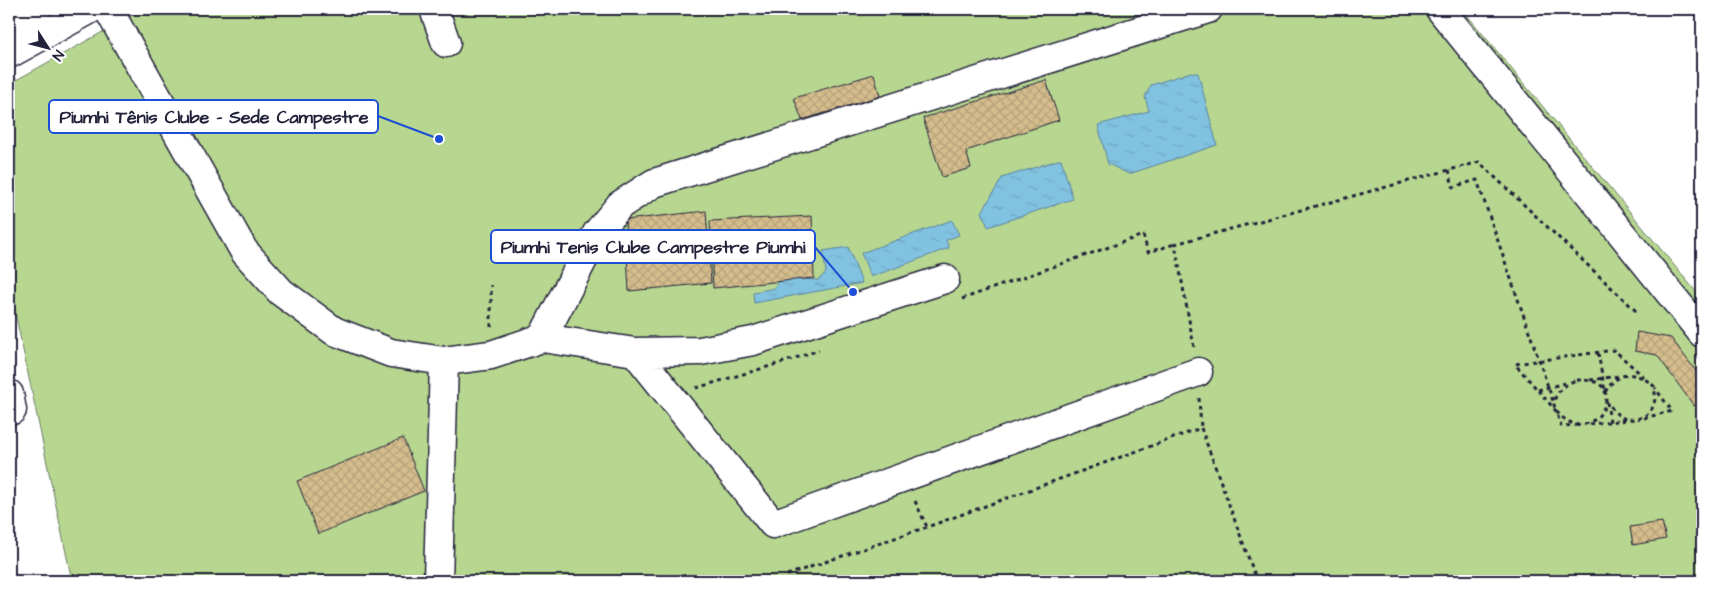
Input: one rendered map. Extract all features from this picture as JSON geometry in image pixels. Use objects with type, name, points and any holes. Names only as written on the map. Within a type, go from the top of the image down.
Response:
[{"type":"street","points":[[9,24],[37,9]]},
{"type":"street","points":[[9,54],[91,9]]},
{"type":"street","points":[[108,9],[244,251],[281,292],[334,331],[391,353],[444,361],[491,354],[542,338],[635,352],[700,351],[753,341],[945,279]]},
{"type":"street","points":[[434,9],[446,43]]},
{"type":"street","points":[[542,338],[597,234],[620,205],[654,183],[1208,9]]},
{"type":"street","points":[[1440,9],[1702,333]]},
{"type":"street","points":[[635,352],[773,524],[1198,372]]},
{"type":"street","points":[[438,581],[444,361]]},
{"type":"path","points":[[1257,581],[1201,428],[1198,372],[1174,244],[1479,162],[1636,311]]},
{"type":"path","points":[[1449,170],[1453,187],[1478,180],[1539,361],[1554,404],[1556,411],[1561,426],[1578,425],[1638,419],[1672,412],[1654,386],[1614,350],[1598,353],[1539,361],[1516,364],[1556,411],[1570,423],[1578,425]]},
{"type":"path","points":[[491,285],[491,354]]},
{"type":"path","points":[[1598,353],[1610,422]]},
{"type":"path","points":[[1538,390],[1585,380],[1637,375],[1644,377]]},
{"type":"path","points":[[1605,392],[1613,382],[1623,376]]},
{"type":"path","points":[[1585,380],[1594,382],[1605,392]]},
{"type":"path","points":[[1554,404],[1555,398],[1571,382]]},
{"type":"path","points":[[1638,419],[1651,410],[1654,403],[1654,386]]},
{"type":"path","points":[[1606,402],[1616,413],[1630,420]]},
{"type":"path","points":[[1586,424],[1600,416],[1606,402]]},
{"type":"path","points":[[787,575],[927,527],[1201,428]]},
{"type":"path","points":[[905,477],[927,527]]},
{"type":"green space","points":[[144,9],[1462,9],[1702,299],[1702,581],[72,581],[9,284],[9,84]]},
{"type":"water","points":[[1191,72],[1198,73],[1217,145],[1129,174],[1108,164],[1098,125],[1149,111],[1145,97],[1151,85]]},
{"type":"water","points":[[1061,159],[1073,199],[988,227],[982,212],[1002,178]]},
{"type":"water","points":[[952,220],[959,235],[946,240],[949,248],[871,277],[861,253]]},
{"type":"water","points":[[848,247],[862,283],[754,303],[753,292],[775,288],[779,278],[818,280],[826,273],[823,251]]},
{"type":"building","points":[[874,74],[880,96],[802,120],[794,98]]},
{"type":"building","points":[[1046,80],[1059,120],[966,151],[971,168],[942,177],[923,118]]},
{"type":"building","points":[[706,211],[711,283],[629,291],[625,220]]},
{"type":"building","points":[[812,216],[814,278],[713,288],[710,221]]},
{"type":"building","points":[[1637,332],[1671,338],[1702,379],[1702,400],[1694,406],[1657,355],[1635,351]]},
{"type":"building","points":[[403,438],[424,491],[318,534],[297,481]]},
{"type":"building","points":[[1662,522],[1666,539],[1633,545],[1630,527]]},
{"type":"place","name":"Piumhi Tênis Clube - Sede Campestre","points":[[439,139]]},
{"type":"place","name":"Piumhi Tenis Clube Campestre Piumhi","points":[[853,292]]}]
